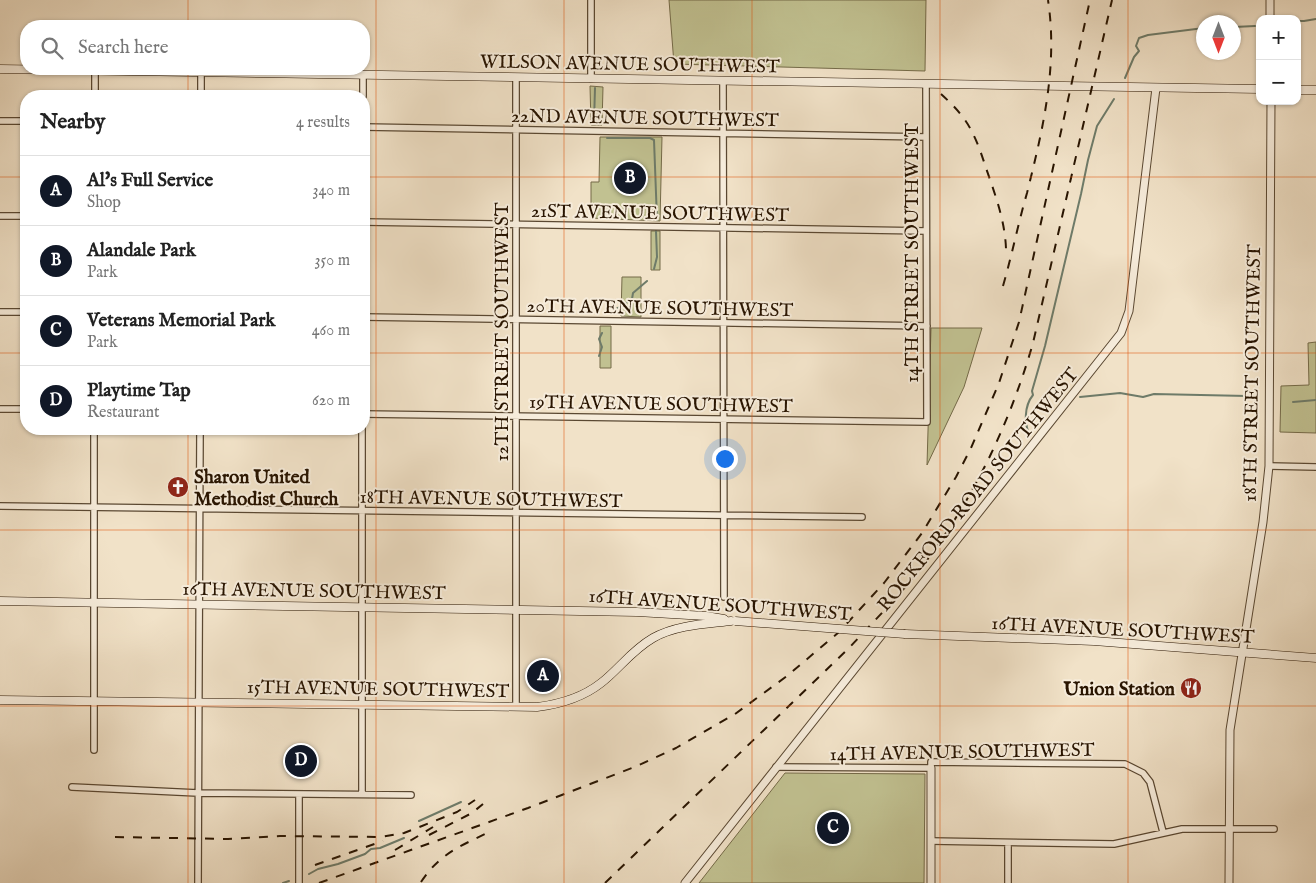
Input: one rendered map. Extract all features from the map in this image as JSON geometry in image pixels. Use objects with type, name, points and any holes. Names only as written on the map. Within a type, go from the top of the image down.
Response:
[{"type":"main road","name":"WILSON AVENUE SOUTHWEST","points":[[0,69],[20,69]]},
{"type":"main road","name":"WILSON AVENUE SOUTHWEST","points":[[363,75],[1256,89]]},
{"type":"main road","points":[[1301,90],[1316,90]]},
{"type":"main road","name":"16TH AVENUE SOUTHWEST","points":[[0,601],[661,613],[706,616],[733,621],[905,634],[1094,641],[1316,658]]},
{"type":"main road","name":"15TH AVENUE SOUTHWEST","points":[[0,700],[537,707],[570,701],[601,683],[636,649],[654,638],[676,629],[733,621]]},
{"type":"street","points":[[591,0],[591,79]]},
{"type":"street","points":[[1270,0],[1270,15]]},
{"type":"street","points":[[95,75],[95,90]]},
{"type":"street","points":[[201,75],[201,90]]},
{"type":"street","points":[[363,75],[363,90]]},
{"type":"street","name":"12TH STREET SOUTHWEST","points":[[516,78],[516,706]]},
{"type":"street","points":[[723,81],[724,597]]},
{"type":"street","name":"14TH STREET SOUTHWEST","points":[[926,85],[927,422]]},
{"type":"street","name":"ROCKFORD ROAD SOUTHWEST","points":[[685,883],[1121,333],[1129,311],[1156,88]]},
{"type":"street","name":"18TH STREET SOUTHWEST","points":[[1229,883],[1230,730],[1263,522],[1269,466],[1271,105]]},
{"type":"street","points":[[0,121],[20,121]]},
{"type":"street","name":"22ND AVENUE SOUTHWEST","points":[[370,127],[926,137]]},
{"type":"street","points":[[0,216],[20,216]]},
{"type":"street","name":"21ST AVENUE SOUTHWEST","points":[[370,222],[926,231]]},
{"type":"street","points":[[0,312],[20,312]]},
{"type":"street","name":"20TH AVENUE SOUTHWEST","points":[[370,318],[927,326]]},
{"type":"street","points":[[0,409],[20,409]]},
{"type":"street","name":"19TH AVENUE SOUTHWEST","points":[[370,414],[927,422]]},
{"type":"street","points":[[94,435],[94,750]]},
{"type":"street","points":[[198,883],[200,435]]},
{"type":"street","points":[[362,435],[362,794]]},
{"type":"street","points":[[1269,466],[1316,467]]},
{"type":"street","name":"18TH AVENUE SOUTHWEST","points":[[0,506],[862,518]]},
{"type":"street","name":"14TH AVENUE SOUTHWEST","points":[[776,766],[931,768],[931,762],[1125,764],[1143,773],[1150,782],[1163,832]]},
{"type":"street","points":[[930,883],[931,768]]},
{"type":"street","points":[[72,787],[198,793],[411,795]]},
{"type":"street","points":[[299,794],[299,883]]},
{"type":"street","points":[[931,841],[1008,844],[1114,844],[1182,829],[1274,829]]},
{"type":"street","points":[[1008,844],[1008,883]]},
{"type":"green space","points":[[669,0],[926,0],[925,71],[674,64]]},
{"type":"green space","points":[[590,86],[603,87],[602,125],[591,125]]},
{"type":"green space","points":[[600,137],[662,137],[660,221],[591,218],[591,182],[599,182]]},
{"type":"green space","points":[[651,231],[660,231],[660,270],[651,270]]},
{"type":"green space","points":[[622,277],[641,277],[641,317],[621,316]]},
{"type":"green space","points":[[600,326],[611,326],[611,368],[600,368]]},
{"type":"green space","points":[[931,328],[982,328],[964,387],[927,465]]},
{"type":"green space","points":[[1316,342],[1316,433],[1280,432],[1281,386],[1309,385],[1308,343]]},
{"type":"green space","points":[[785,773],[925,774],[924,883],[699,883]]},
{"type":"waterway","points":[[1301,21],[1316,19]]},
{"type":"waterway","points":[[1241,27],[1255,26]]},
{"type":"waterway","points":[[1125,78],[1134,57],[1139,51],[1136,46],[1139,38],[1148,35],[1196,29]]},
{"type":"waterway","points":[[594,122],[595,88]]},
{"type":"waterway","points":[[1030,436],[1026,421],[1028,404],[1033,395],[1032,391],[1045,346],[1088,160],[1097,126],[1114,99]]},
{"type":"waterway","points":[[607,138],[650,138],[654,140],[657,220]]},
{"type":"waterway","points":[[654,269],[657,257],[656,231]]},
{"type":"waterway","points":[[616,309],[632,299],[633,293],[647,281]]},
{"type":"waterway","points":[[599,356],[602,347],[599,339],[602,333]]},
{"type":"waterway","points":[[1080,397],[1120,393],[1143,397],[1154,394],[1247,396]]},
{"type":"waterway","points":[[1293,402],[1316,400]]},
{"type":"waterway","points":[[419,821],[461,802]]},
{"type":"waterway","points":[[309,874],[404,838]]},
{"type":"waterway","points":[[283,883],[289,881]]},
{"type":"railway","points":[[1003,286],[1033,169],[1047,97],[1051,49],[1048,0]]},
{"type":"railway","points":[[319,883],[528,808],[637,766],[676,748],[735,714],[787,676],[839,632],[884,583],[922,533],[956,477],[971,448],[999,383],[1019,322],[1090,0]]},
{"type":"railway","points":[[605,883],[850,647],[924,564],[959,513],[1002,431],[1033,343],[1112,0]]},
{"type":"railway","points":[[941,94],[962,116],[978,145],[1000,212],[1005,234],[1006,257]]},
{"type":"railway","points":[[115,837],[228,839],[280,836],[381,837],[404,833],[422,826],[457,812],[475,800]]},
{"type":"railway","points":[[429,835],[472,813],[483,804]]},
{"type":"railway","points":[[395,850],[433,827]]},
{"type":"railway","points":[[421,882],[428,872],[452,851],[491,831]]},
{"type":"railway","points":[[315,865],[383,841]]},
{"type":"place","name":"Alandale Park","points":[[630,178]]},
{"type":"place","name":"Sharon United Methodist Church","points":[[178,487]]},
{"type":"place","name":"Al's Full Service","points":[[543,676]]},
{"type":"place","name":"Union Station","points":[[1191,688]]},
{"type":"place","name":"Playtime Tap","points":[[301,761]]},
{"type":"place","name":"Veterans Memorial Park","points":[[833,828]]}]
